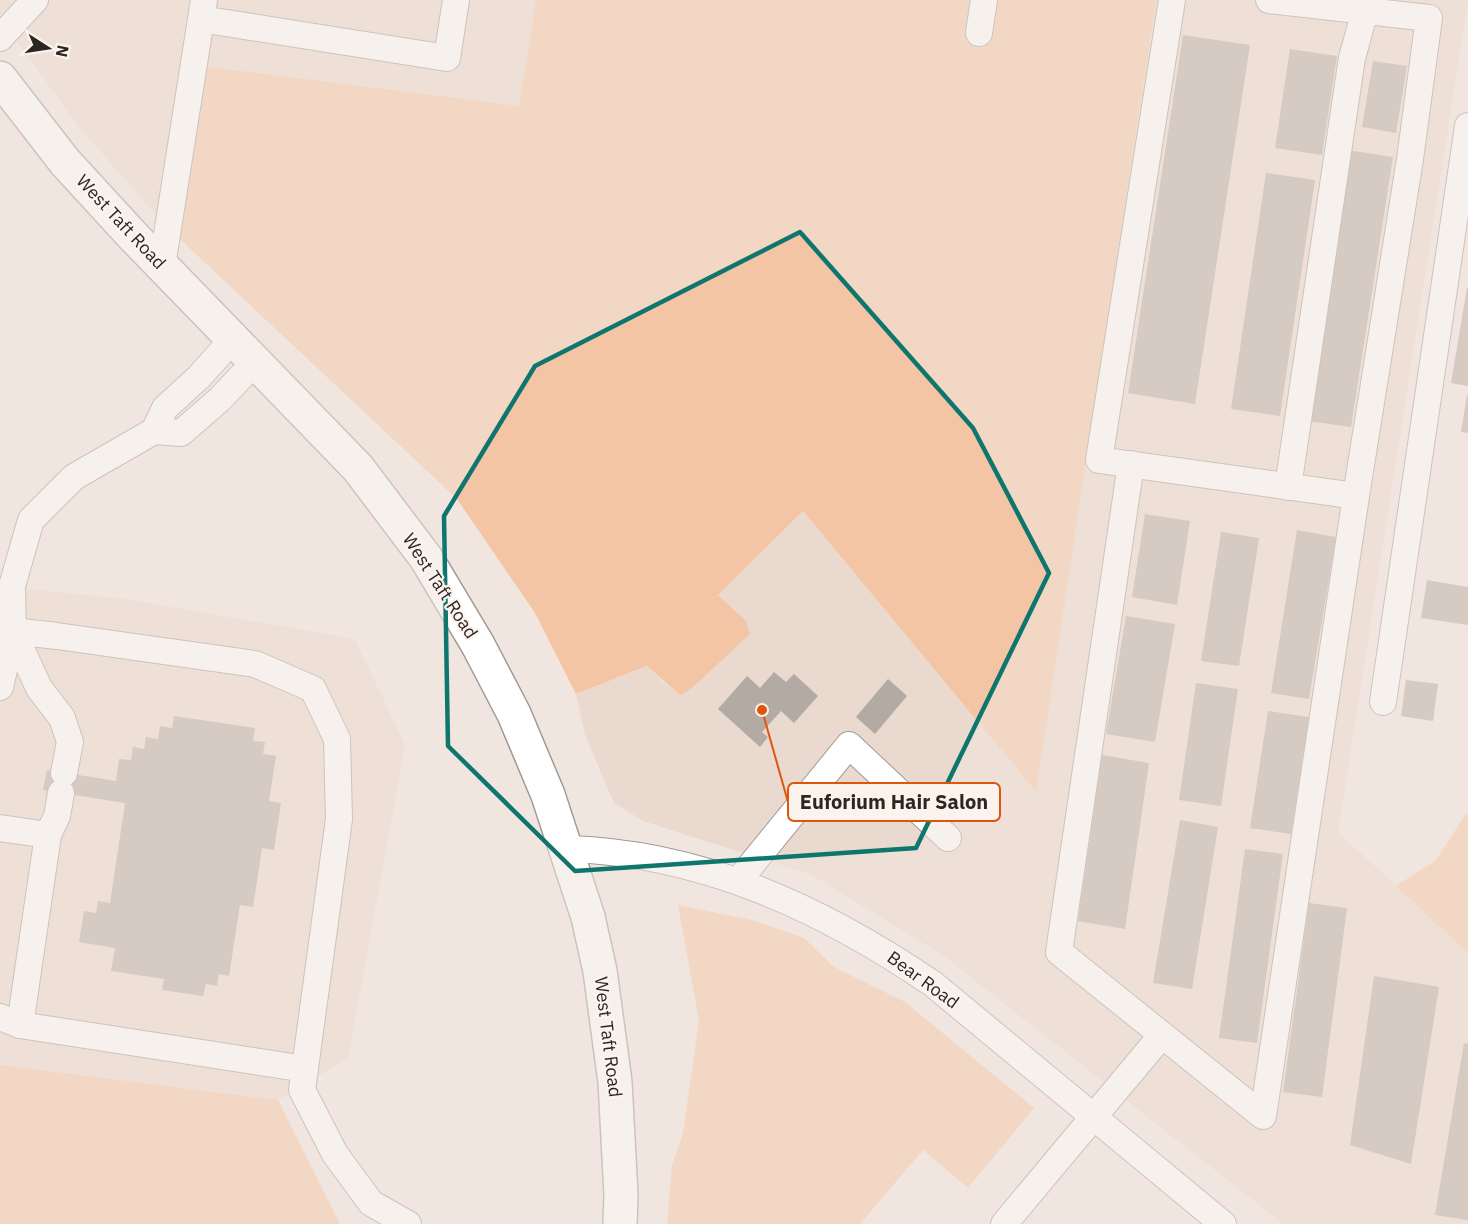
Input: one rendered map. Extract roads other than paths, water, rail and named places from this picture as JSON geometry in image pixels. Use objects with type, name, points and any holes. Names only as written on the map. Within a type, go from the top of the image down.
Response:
[{"type":"main road","name":"West Taft Road","points":[[0,78],[65,162],[162,266],[358,468],[426,558],[478,645],[514,714],[548,795],[588,917],[600,971],[615,1082],[621,1195],[620,1224]]},
{"type":"street","points":[[0,38],[35,0]]},
{"type":"street","points":[[162,266],[203,10],[447,58],[456,0]]},
{"type":"street","points":[[979,33],[984,0]]},
{"type":"street","points":[[1172,0],[1099,460],[1356,496]]},
{"type":"street","points":[[1131,464],[1059,952],[1263,1116],[1430,18],[1367,6],[1269,0]]},
{"type":"street","points":[[1288,487],[1352,58],[1367,6]]},
{"type":"street","points":[[1383,702],[1468,126]]},
{"type":"street","points":[[0,687],[12,585],[31,520],[74,477],[154,431],[165,408],[199,377],[244,350]]},
{"type":"street","points":[[6,630],[39,688],[62,718],[70,742],[57,816],[48,836],[10,1021],[305,1069]]},
{"type":"street","points":[[6,630],[255,664],[313,689],[338,739],[339,819],[302,1090],[335,1154],[371,1203],[408,1224]]},
{"type":"street","points":[[738,881],[849,745],[948,838]]},
{"type":"street","points":[[0,828],[48,836]]},
{"type":"street","name":"Bear Road","points":[[566,849],[590,849],[650,857],[738,881],[808,910],[888,953],[933,984],[1222,1224]]},
{"type":"street","points":[[1004,1224],[1162,1035]]},
{"type":"place","name":"Euforium Hair Salon","points":[[762,710]]}]
